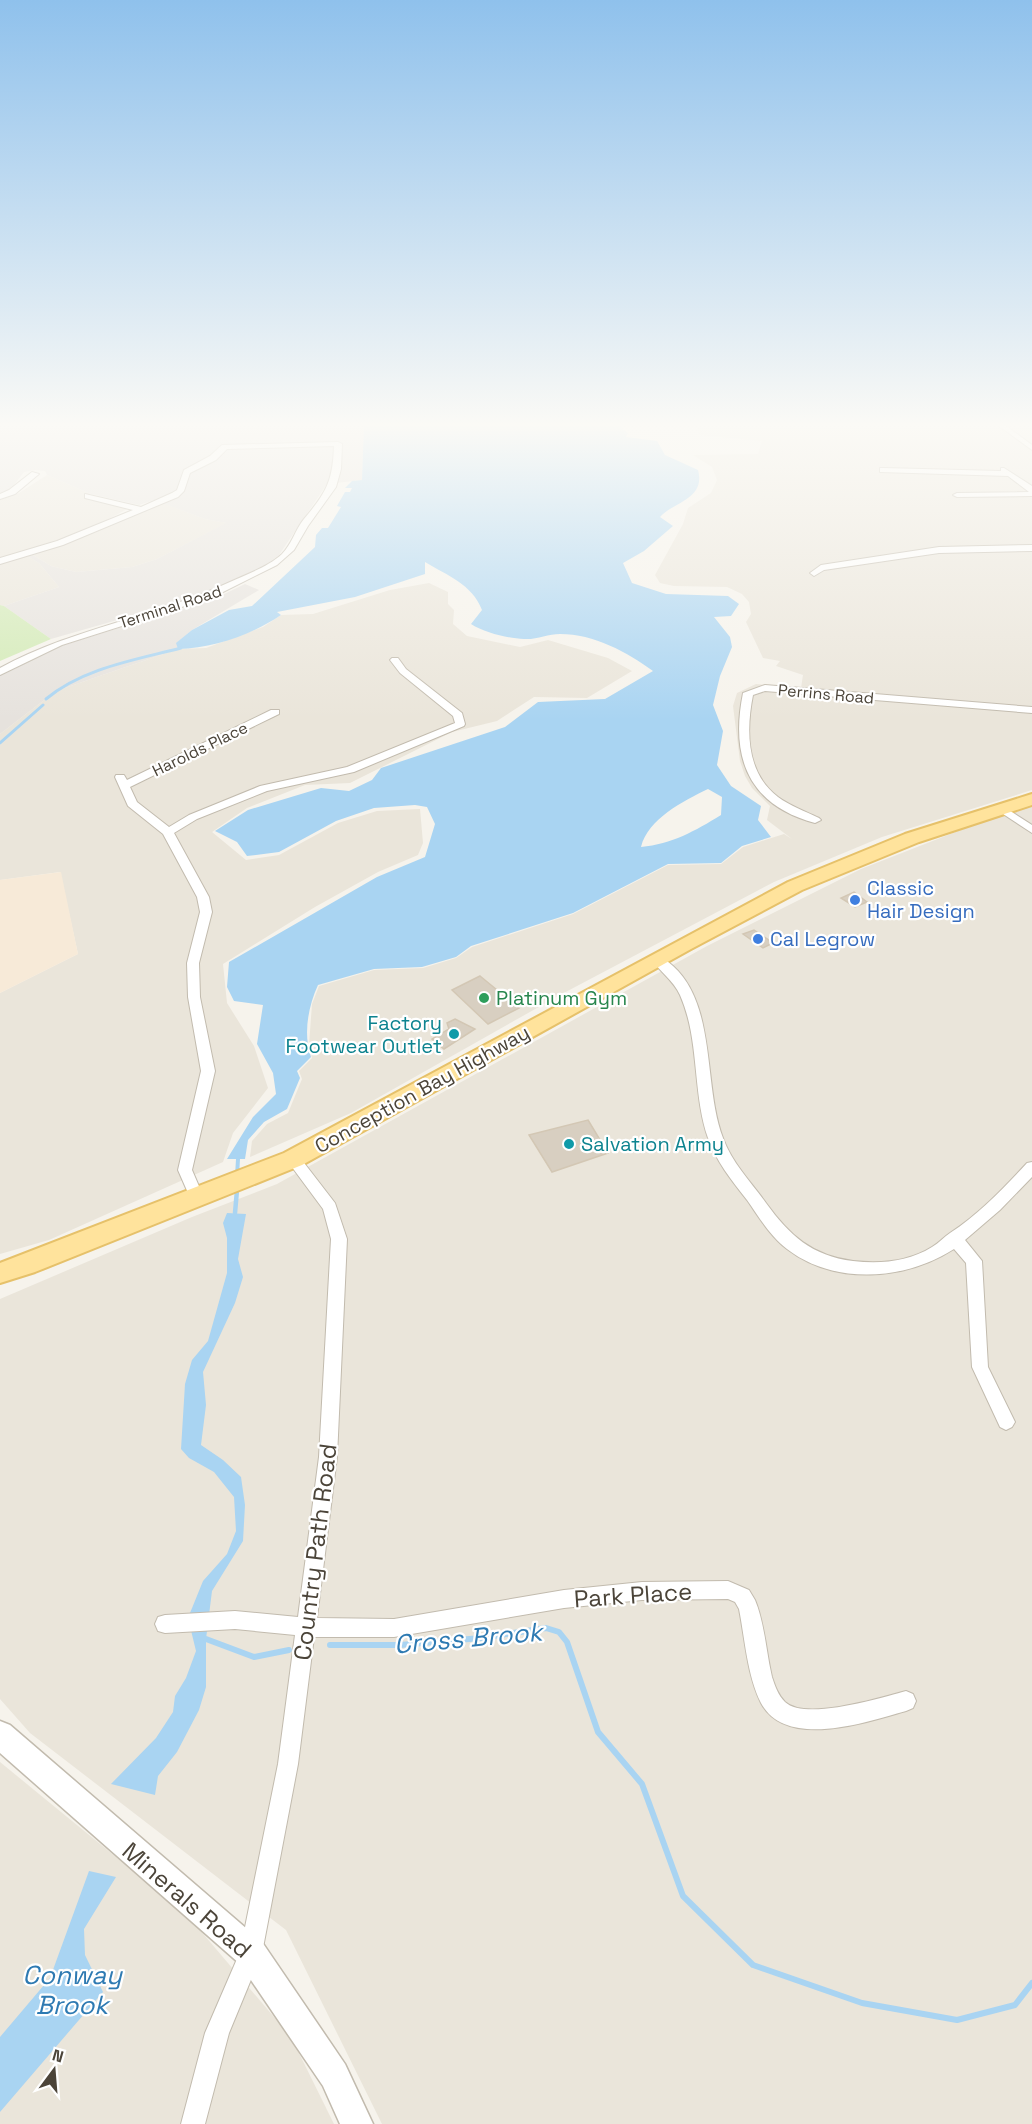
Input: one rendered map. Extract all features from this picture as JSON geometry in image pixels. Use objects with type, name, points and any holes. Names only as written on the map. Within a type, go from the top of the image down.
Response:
[{"type":"main road","name":"Conception Bay Highway","points":[[2,1272],[293,1159],[795,886],[912,838],[1032,799]]},
{"type":"street","points":[[0,561],[60,543],[110,522]]},
{"type":"street","name":"Terminal Road","points":[[0,672],[15,662],[79,635],[212,596],[269,567],[288,552],[306,522]]},
{"type":"street","points":[[814,573],[821,568],[939,550],[1032,548]]},
{"type":"street","points":[[201,1196],[185,1170],[208,1071],[194,998],[193,963],[206,912],[203,897],[168,832],[193,817],[264,788],[350,770],[460,724],[458,715],[403,671],[394,660]]},
{"type":"street","name":"Perrins Road","points":[[815,820],[771,797],[756,781],[746,760],[743,715],[748,693],[765,688],[1032,710]]},
{"type":"street","name":"Harolds Place","points":[[168,832],[132,804],[122,781],[275,712]]},
{"type":"street","points":[[1001,808],[1032,830]]},
{"type":"street","points":[[658,960],[675,974],[693,1013],[704,1064],[706,1109],[715,1138],[728,1164],[781,1234],[794,1246],[828,1263],[892,1268],[920,1261],[985,1214],[1032,1167]]},
{"type":"street","name":"Country Path Road","points":[[193,2124],[217,2033],[251,1953],[288,1764],[328,1458],[339,1239],[330,1208],[293,1159]]},
{"type":"street","points":[[954,1238],[974,1261],[980,1367],[1006,1422]]},
{"type":"street","name":"Park Place","points":[[173,1625],[261,1621],[307,1627],[394,1628],[564,1599],[642,1591],[728,1590],[742,1596],[748,1607],[770,1699],[790,1718],[826,1720],[906,1701]]},
{"type":"street","name":"Minerals Road","points":[[0,1735],[251,1953],[334,2075],[357,2124]]},
{"type":"shaded area","points":[[0,522],[103,522],[90,529],[0,559]]},
{"type":"shaded area","points":[[119,522],[227,523],[157,559],[132,567],[76,572],[51,566],[33,555]]},
{"type":"shaded area","points":[[221,522],[301,522],[279,555],[262,568],[201,596],[51,639],[4,606],[59,587],[39,563],[27,556],[33,555],[51,566],[76,572],[132,567],[157,559],[226,523]]},
{"type":"shaded area","points":[[684,522],[1032,522],[1032,790],[882,837],[774,882],[560,995],[351,1113],[250,1157],[252,1141],[267,1124],[288,1113],[302,1079],[299,1071],[312,1058],[309,1045],[312,1004],[319,986],[374,970],[423,968],[456,958],[472,947],[573,914],[668,865],[721,864],[743,847],[784,834],[792,839],[767,820],[770,806],[752,788],[745,776],[740,761],[733,706],[737,693],[756,684],[801,688],[803,675],[776,666],[780,661],[763,658],[746,622],[751,614],[749,602],[742,594],[727,587],[674,586],[660,583],[655,575]]},
{"type":"shaded area","points":[[27,556],[39,563],[59,587],[4,606],[0,605],[0,564]]},
{"type":"shaded area","points":[[429,583],[448,592],[448,604],[454,610],[453,624],[467,636],[520,647],[548,640],[608,658],[632,671],[587,698],[534,697],[497,721],[452,732],[350,783],[305,785],[247,808],[212,832],[246,860],[279,855],[338,823],[377,811],[420,809],[423,843],[418,855],[378,872],[315,907],[223,964],[227,1003],[254,1046],[268,1088],[233,1133],[223,1162],[49,1240],[0,1254],[0,993],[78,954],[60,872],[0,880],[0,734],[56,691],[178,649],[206,648],[263,627],[281,615],[313,614],[390,590]]},
{"type":"shaded area","points":[[245,584],[259,590],[192,630],[177,643],[178,649],[56,691],[0,734],[0,675],[19,663],[51,649],[216,598]]},
{"type":"shaded area","points":[[1032,802],[1032,2124],[382,2124],[286,1930],[30,1733],[0,1699],[0,1299],[192,1217],[277,1184],[707,946],[861,869]]},
{"type":"shaded area","points":[[61,872],[78,954],[0,993],[0,880]]},
{"type":"shaded area","points":[[0,1762],[188,1916],[291,2037],[334,2124],[0,2124]]},
{"type":"green space","points":[[0,605],[4,606],[51,639],[0,661]]},
{"type":"water","points":[[332,522],[667,522],[673,526],[644,551],[623,563],[632,583],[666,594],[728,596],[739,604],[731,616],[714,617],[730,637],[732,647],[720,676],[713,705],[723,731],[717,765],[731,786],[761,806],[758,820],[771,837],[742,846],[721,863],[668,864],[573,913],[471,946],[456,957],[422,967],[374,969],[318,985],[307,1030],[311,1057],[297,1071],[300,1078],[287,1109],[264,1122],[248,1140],[245,1159],[227,1159],[253,1117],[276,1094],[273,1073],[257,1044],[263,1005],[234,1001],[227,987],[229,962],[377,877],[425,857],[435,824],[427,807],[415,805],[374,808],[336,821],[279,852],[247,856],[237,842],[215,831],[248,810],[321,788],[349,791],[372,780],[381,768],[505,727],[538,702],[605,699],[653,671],[610,645],[585,637],[560,634],[528,639],[483,630],[471,624],[482,610],[478,601],[466,587],[425,562],[425,574],[355,597],[277,612],[281,615],[257,629],[232,639],[205,646],[178,649],[176,643],[192,630],[229,610],[252,606],[315,547],[316,535],[322,528],[328,528]],"holes":[[[708,789],[722,797],[721,815],[683,836],[641,847],[651,828],[668,812]]]},
{"type":"water","points":[[227,1213],[246,1214],[238,1259],[243,1277],[235,1303],[203,1372],[206,1405],[201,1445],[223,1460],[241,1477],[245,1505],[243,1541],[212,1591],[206,1639],[206,1687],[199,1710],[177,1752],[158,1776],[155,1795],[111,1784],[156,1738],[173,1712],[175,1696],[186,1678],[196,1651],[188,1618],[203,1581],[227,1554],[236,1531],[234,1497],[214,1472],[189,1458],[181,1449],[185,1384],[192,1360],[208,1341],[227,1273],[227,1238],[223,1223]]},
{"type":"water","name":"Conway Brook","points":[[89,1871],[116,1877],[84,1929],[85,1955],[103,1992],[0,2112],[0,2037],[50,1978]]},
{"type":"building","name":"Classic Hair Design","points":[[854,892],[867,902],[855,907],[841,898]]},
{"type":"building","name":"Cal Legrow","points":[[754,930],[773,943],[763,948],[743,934]]},
{"type":"building","name":"Platinum Gym","points":[[480,976],[519,1008],[488,1024],[452,990]]},
{"type":"building","name":"Factory Footwear Outlet","points":[[455,1019],[475,1029],[444,1049],[432,1039],[449,1029],[447,1023]]},
{"type":"building","name":"Salvation Army","points":[[588,1120],[608,1153],[552,1172],[529,1135]]},
{"type":"waterway","points":[[46,699],[61,688],[93,672],[181,648]]},
{"type":"waterway","points":[[0,743],[43,705]]},
{"type":"waterway","name":"Conway Brook","points":[[237,1176],[238,1159]]},
{"type":"waterway","name":"Conway Brook","points":[[235,1213],[237,1190]]},
{"type":"waterway","name":"Cross Brook","points":[[330,1645],[400,1645],[481,1638],[546,1628],[559,1632],[567,1642],[598,1732],[642,1784],[683,1896],[753,1965],[862,2003],[957,2020],[1015,2005],[1032,1983]]},
{"type":"waterway","name":"Cross Brook","points":[[206,1639],[254,1657],[289,1650]]},
{"type":"place","name":"Classic Hair Design","points":[[855,900]]},
{"type":"place","name":"Cal Legrow","points":[[758,939]]},
{"type":"place","name":"Platinum Gym","points":[[484,998]]},
{"type":"place","name":"Factory Footwear Outlet","points":[[454,1034]]},
{"type":"place","name":"Salvation Army","points":[[569,1144]]}]
